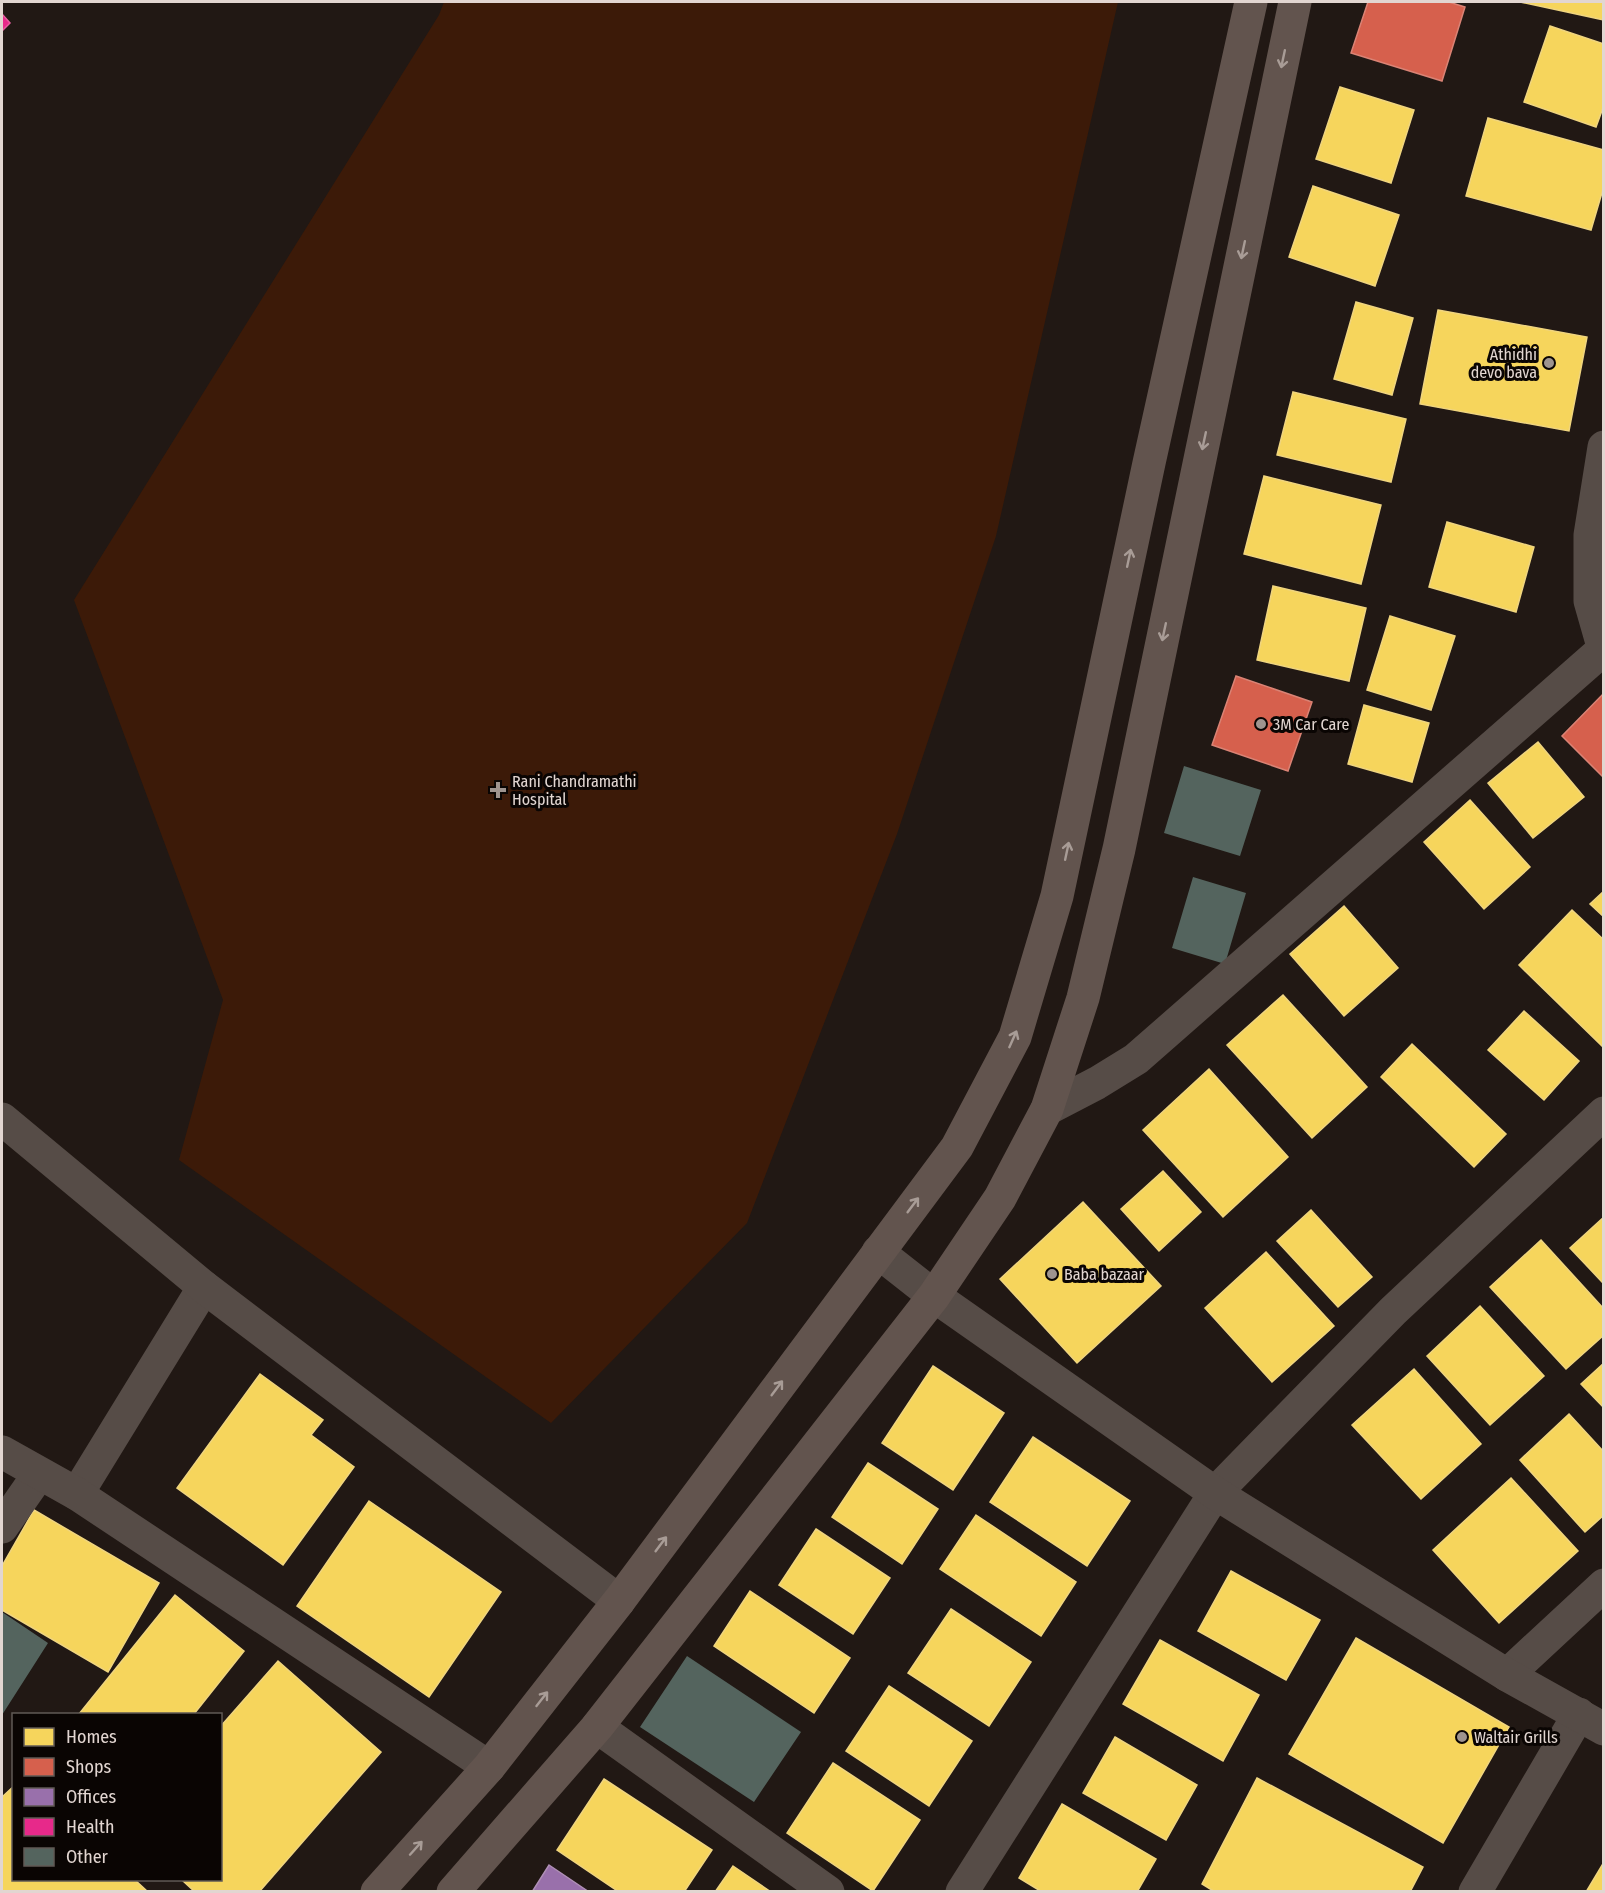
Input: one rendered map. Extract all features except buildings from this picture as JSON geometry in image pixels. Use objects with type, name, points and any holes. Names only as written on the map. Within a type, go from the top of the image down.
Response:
[{"type":"main road","points":[[377,1892],[489,1767],[619,1601],[957,1147],[1015,1037],[1057,896],[1251,2]]},
{"type":"main road","points":[[453,1892],[597,1727],[934,1296],[1000,1198],[1047,1109],[1083,998],[1119,849],[1295,2]]},
{"type":"street","points":[[1047,1109],[1097,1083],[1136,1059],[1603,650],[1590,601],[1590,535],[1604,447]]},
{"type":"street","points":[[962,1892],[1215,1493],[1394,1311],[1604,1113]]},
{"type":"street","points":[[2,1119],[204,1287],[619,1601]]},
{"type":"street","points":[[878,1252],[934,1296],[1215,1493],[1507,1675],[1592,1722],[1475,1892]]},
{"type":"street","points":[[77,1494],[204,1287]]},
{"type":"street","points":[[2,1452],[77,1494],[489,1767]]},
{"type":"street","points":[[2,1527],[39,1474]]},
{"type":"street","points":[[1507,1675],[1604,1585]]},
{"type":"street","points":[[597,1727],[828,1892]]},
{"type":"shaded area","name":"Rani Chandramathi Hospital","points":[[444,2],[1118,2],[996,536],[897,834],[747,1223],[551,1423],[179,1160],[223,1000],[74,600],[439,15]]},
{"type":"place","name":"Athidhi devo bava","points":[[1549,363]]},
{"type":"place","name":"3M Car Care","points":[[1261,724]]},
{"type":"place","name":"Rani Chandramathi Hospital","points":[[498,790]]},
{"type":"place","name":"Baba bazaar","points":[[1052,1274]]},
{"type":"place","name":"Waltair Grills","points":[[1462,1737]]}]
